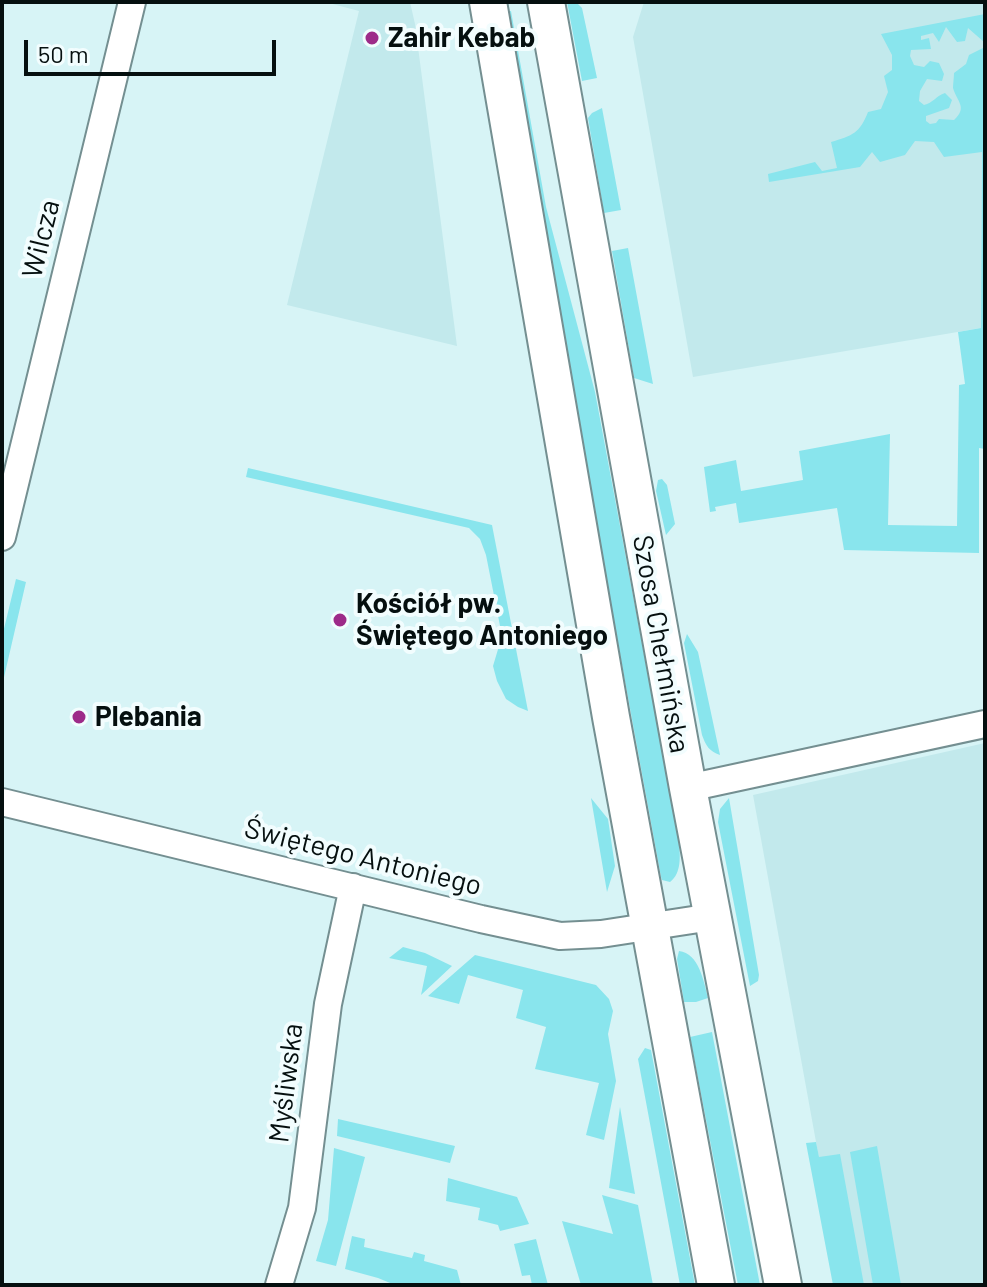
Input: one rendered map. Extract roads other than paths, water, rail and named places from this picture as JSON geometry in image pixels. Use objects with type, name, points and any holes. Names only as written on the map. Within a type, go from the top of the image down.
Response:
[{"type":"main road","points":[[488,2],[608,701],[716,1285]]},
{"type":"main road","name":"Szosa Chełmińska","points":[[546,2],[688,788],[783,1285]]},
{"type":"street","name":"Wilcza","points":[[2,537],[132,2]]},
{"type":"street","points":[[688,788],[985,724]]},
{"type":"street","name":"Świętego Antoniego","points":[[2,802],[560,936],[601,934],[712,917]]},
{"type":"street","name":"Myśliwska","points":[[279,1285],[302,1208],[328,1004],[353,887]]},
{"type":"place","name":"Zahir Kebab","points":[[372,38]]},
{"type":"place","name":"Kościół pw. Świętego Antoniego","points":[[340,620]]},
{"type":"place","name":"Plebania","points":[[79,717]]}]
